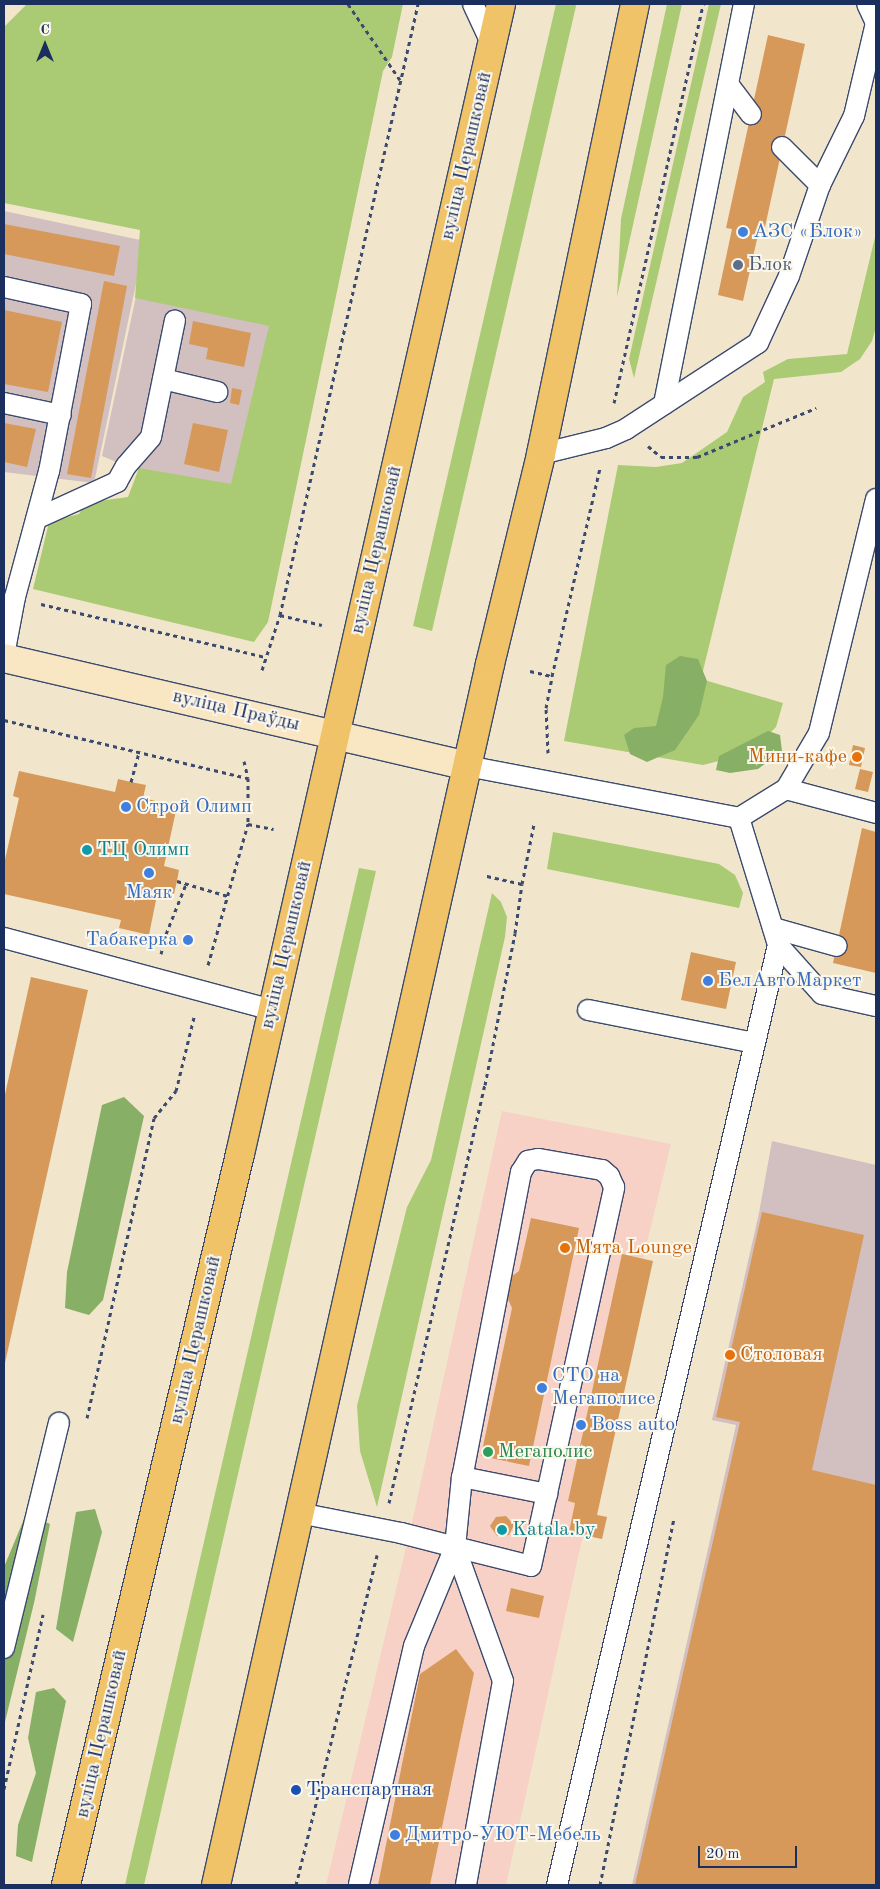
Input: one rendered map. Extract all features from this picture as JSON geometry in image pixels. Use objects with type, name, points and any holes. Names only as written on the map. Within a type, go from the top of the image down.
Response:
[{"type":"main road","points":[[613,4],[624,24],[626,42]]},
{"type":"main road","points":[[216,1885],[467,766],[541,454],[635,4]]},
{"type":"main road","name":"вуліца Церашковай","points":[[66,1885],[272,1010],[502,5]]},
{"type":"main road","name":"вуліца Праўды","points":[[4,657],[467,766]]},
{"type":"lane","points":[[473,4],[492,45]]},
{"type":"lane","points":[[664,404],[744,4]]},
{"type":"lane","points":[[541,454],[606,438],[626,429],[758,343],[789,276],[820,185],[854,116],[876,23],[867,4]]},
{"type":"lane","points":[[728,84],[751,114]]},
{"type":"lane","points":[[782,147],[820,185]]},
{"type":"lane","points":[[4,287],[81,304],[61,415],[38,518],[15,598],[4,657]]},
{"type":"lane","points":[[38,518],[117,482],[126,466],[151,437],[175,320]]},
{"type":"lane","points":[[163,379],[217,392]]},
{"type":"lane","points":[[4,403],[61,415]]},
{"type":"lane","points":[[467,766],[739,818],[786,789],[819,733],[876,499]]},
{"type":"lane","points":[[786,789],[876,813]]},
{"type":"lane","points":[[739,818],[775,936],[822,994],[876,1006]]},
{"type":"lane","points":[[775,936],[837,946]]},
{"type":"lane","points":[[557,1885],[755,1043],[775,936]]},
{"type":"lane","points":[[4,938],[272,1010]]},
{"type":"lane","points":[[588,1010],[755,1043]]},
{"type":"lane","points":[[299,1513],[383,1530],[455,1547],[531,1566],[614,1187],[609,1176],[602,1170],[538,1159],[528,1161],[521,1172],[462,1477],[455,1547],[414,1646],[359,1885]]},
{"type":"lane","points":[[4,1648],[59,1423]]},
{"type":"lane","points":[[462,1477],[547,1494]]},
{"type":"lane","points":[[455,1547],[503,1681],[466,1885]]},
{"type":"path","points":[[348,4],[401,80]]},
{"type":"path","points":[[262,670],[280,615],[418,4]]},
{"type":"path","points":[[548,754],[546,708],[552,676],[703,4]]},
{"type":"path","points":[[626,429],[661,457],[697,458],[816,408]]},
{"type":"path","points":[[15,598],[265,657]]},
{"type":"path","points":[[280,615],[322,625]]},
{"type":"path","points":[[530,671],[552,676]]},
{"type":"path","points":[[4,720],[248,778]]},
{"type":"path","points":[[132,782],[139,752]]},
{"type":"path","points":[[86,1420],[154,1118],[176,1091],[201,991],[248,824],[248,778],[244,761]]},
{"type":"path","points":[[248,824],[274,829]]},
{"type":"path","points":[[296,1885],[383,1530],[485,1085],[534,824]]},
{"type":"path","points":[[486,876],[522,884]]},
{"type":"path","points":[[177,881],[228,896]]},
{"type":"path","points":[[163,945],[186,884]]},
{"type":"path","points":[[4,1789],[45,1604]]},
{"type":"shaded area","points":[[193,28],[361,63],[263,497],[126,466],[102,456]]},
{"type":"shaded area","points":[[4,211],[145,241],[94,483],[4,472]]},
{"type":"shaded area","points":[[502,1111],[671,1144],[643,1259],[597,1515],[607,1517],[602,1539],[583,1535],[506,1885],[326,1885],[413,1518]]},
{"type":"shaded area","points":[[772,1141],[876,1165],[876,1885],[632,1885],[736,1425],[712,1420],[759,1213]]},
{"type":"green space","points":[[27,4],[403,4],[392,57],[383,71],[268,622],[254,642],[33,589],[49,522],[79,514],[85,503],[128,497],[139,468],[231,484],[269,326],[135,298],[140,230],[4,203],[4,27]]},
{"type":"green space","points":[[556,4],[575,4],[576,6],[432,631],[413,626]]},
{"type":"green space","points":[[667,4],[682,4],[617,297],[621,219]]},
{"type":"green space","points":[[709,4],[721,4],[634,378],[629,359]]},
{"type":"green space","points":[[876,233],[876,327],[872,341],[860,359],[841,372],[774,379],[701,679],[783,703],[776,727],[750,753],[703,765],[564,741],[618,465],[656,467],[682,463],[727,432],[743,397],[765,382],[763,372],[788,359],[847,354]]},
{"type":"green space","points":[[680,656],[698,659],[707,681],[699,715],[675,750],[647,762],[630,754],[624,735],[634,728],[656,726],[663,697],[666,665]]},
{"type":"green space","points":[[768,731],[780,735],[782,751],[758,769],[730,773],[716,770],[719,756]]},
{"type":"green space","points":[[553,832],[719,864],[735,875],[743,893],[739,908],[547,869]]},
{"type":"green space","points":[[359,868],[376,871],[144,1885],[125,1885]]},
{"type":"green space","points":[[492,893],[501,902],[507,917],[505,937],[377,1507],[360,1451],[357,1406],[407,1207],[431,1160]]},
{"type":"green space","points":[[124,1097],[144,1116],[103,1300],[89,1315],[65,1308],[67,1272],[102,1105]]},
{"type":"green space","points":[[95,1509],[102,1532],[73,1642],[56,1629],[76,1512]]},
{"type":"green space","points":[[24,1519],[39,1519],[50,1524],[34,1603],[4,1726],[4,1567]]},
{"type":"green space","points":[[54,1688],[66,1701],[32,1862],[16,1856],[18,1825],[36,1773],[28,1738],[36,1692]]},
{"type":"building","points":[[768,35],[805,44],[763,236],[758,235],[743,301],[718,295],[732,229],[726,228]]},
{"type":"building","points":[[4,224],[120,246],[114,276],[4,254]]},
{"type":"building","points":[[104,281],[127,286],[91,478],[67,474]]},
{"type":"building","points":[[4,310],[62,322],[48,392],[4,384]]},
{"type":"building","points":[[193,321],[251,333],[244,367],[206,359],[208,348],[189,344]]},
{"type":"building","points":[[232,388],[242,390],[239,405],[230,403]]},
{"type":"building","points":[[4,423],[36,429],[27,467],[4,462]]},
{"type":"building","points":[[193,423],[228,430],[219,472],[184,464]]},
{"type":"building","name":"Мини-кафе","points":[[853,745],[865,748],[861,767],[849,765]]},
{"type":"building","points":[[860,769],[873,772],[868,792],[855,789]]},
{"type":"building","name":"ТЦ Олимп","points":[[19,771],[115,792],[118,779],[146,785],[143,798],[177,806],[164,866],[179,870],[177,881],[174,894],[158,890],[149,935],[119,928],[121,920],[4,894],[4,864],[19,798],[13,796]]},
{"type":"building","points":[[862,828],[876,832],[876,973],[833,963]]},
{"type":"building","name":"БелАвтоМаркет","points":[[691,952],[736,962],[726,1009],[681,1000]]},
{"type":"building","points":[[31,977],[88,990],[5,1363],[4,1099]]},
{"type":"building","points":[[762,1212],[864,1235],[812,1470],[876,1485],[876,1885],[635,1885],[740,1422],[716,1417]]},
{"type":"building","name":"Мегаполис","points":[[531,1218],[579,1228],[529,1466],[481,1456],[512,1308],[507,1297],[511,1277],[519,1271]]},
{"type":"building","points":[[622,1254],[653,1261],[597,1515],[607,1517],[602,1539],[569,1532],[575,1503],[568,1501]]},
{"type":"building","name":"Katala.by","points":[[506,1516],[514,1525],[509,1535],[497,1536],[490,1526],[496,1517]]},
{"type":"building","points":[[511,1588],[544,1596],[539,1618],[506,1611]]},
{"type":"building","points":[[456,1649],[474,1673],[430,1885],[378,1885],[420,1674]]},
{"type":"place","name":"АЗС «Блок»","points":[[743,232]]},
{"type":"place","name":"Блок","points":[[738,265]]},
{"type":"place","name":"Мини-кафе","points":[[857,757]]},
{"type":"place","name":"Строй Олимп","points":[[126,807]]},
{"type":"place","name":"ТЦ Олимп","points":[[87,850]]},
{"type":"place","name":"Маяк","points":[[149,873]]},
{"type":"place","name":"Табакерка","points":[[188,940]]},
{"type":"place","name":"БелАвтоМаркет","points":[[708,981]]},
{"type":"place","name":"Мята Lounge","points":[[565,1248]]},
{"type":"place","name":"Столовая","points":[[730,1355]]},
{"type":"place","name":"СТО на Мегаполисе","points":[[542,1388]]},
{"type":"place","name":"Boss auto","points":[[581,1425]]},
{"type":"place","name":"Мегаполис","points":[[488,1452]]},
{"type":"place","name":"Katala.by","points":[[502,1530]]},
{"type":"place","name":"Транспартная","points":[[296,1790]]},
{"type":"place","name":"Дмитро-УЮТ-Мебель","points":[[395,1835]]}]
